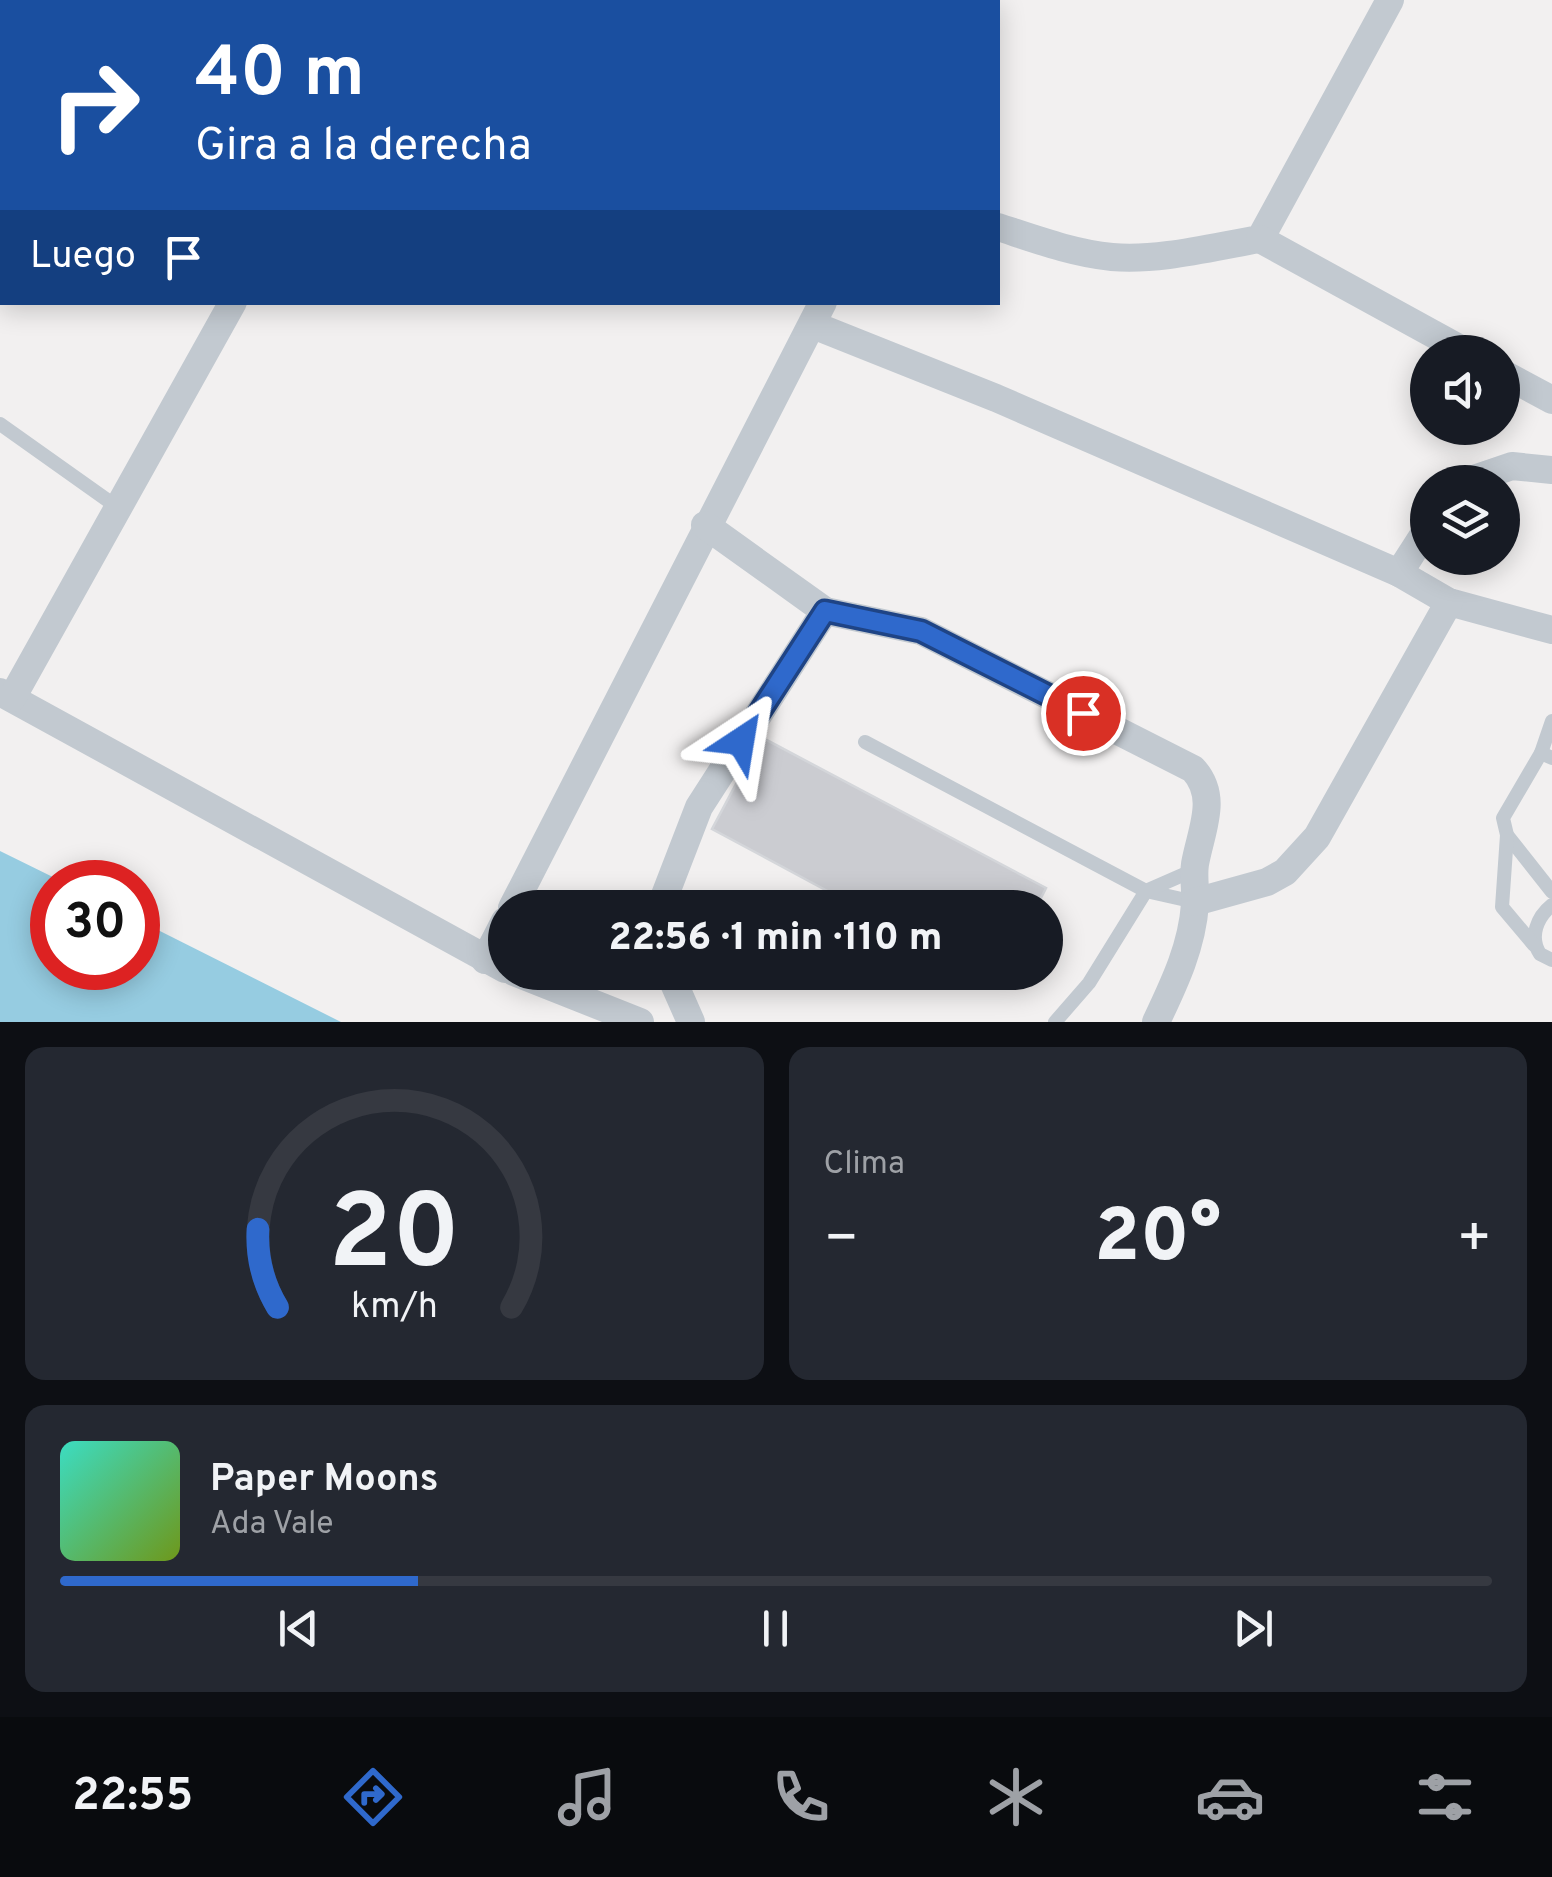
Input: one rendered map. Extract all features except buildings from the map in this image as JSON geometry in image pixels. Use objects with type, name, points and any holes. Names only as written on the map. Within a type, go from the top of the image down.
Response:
[{"type":"street","points":[[1260,239],[1390,0]]},
{"type":"street","points":[[1000,228],[1076,252],[1115,258],[1160,256],[1260,239],[1435,335]]},
{"type":"street","points":[[232,305],[6,695],[208,802],[488,960]]},
{"type":"street","points":[[521,890],[705,525],[818,314],[996,398],[1399,573],[1448,602],[1552,630]]},
{"type":"street","points":[[1520,382],[1552,400]]},
{"type":"street","points":[[1520,467],[1552,470]]},
{"type":"street","points":[[705,525],[825,611],[921,631],[1193,769],[1206,783],[1209,802],[1194,870],[1195,902],[1180,974],[1156,1022]]},
{"type":"street","points":[[1399,573],[1410,556]]},
{"type":"street","points":[[1195,902],[1276,877],[1317,837],[1448,602]]},
{"type":"street","points":[[667,890],[699,807],[825,611]]},
{"type":"street","points":[[554,990],[640,1022]]},
{"type":"street","points":[[677,990],[691,1022]]},
{"type":"lane","points":[[0,424],[118,507]]},
{"type":"lane","points":[[1552,721],[1547,756],[1506,810],[1502,907],[1534,946],[1552,960]]},
{"type":"lane","points":[[865,742],[1146,891],[1195,902]]},
{"type":"lane","points":[[1507,835],[1552,892]]},
{"type":"lane","points":[[1055,1022],[1089,983],[1146,891],[1194,870]]},
{"type":"lane","points":[[1534,946],[1539,918],[1552,904]]},
{"type":"water","points":[[0,851],[30,866],[30,990],[160,990],[160,931],[341,1022],[0,1022]]},
{"type":"route","points":[[741,741],[825,611],[921,631],[1083,713]]}]
